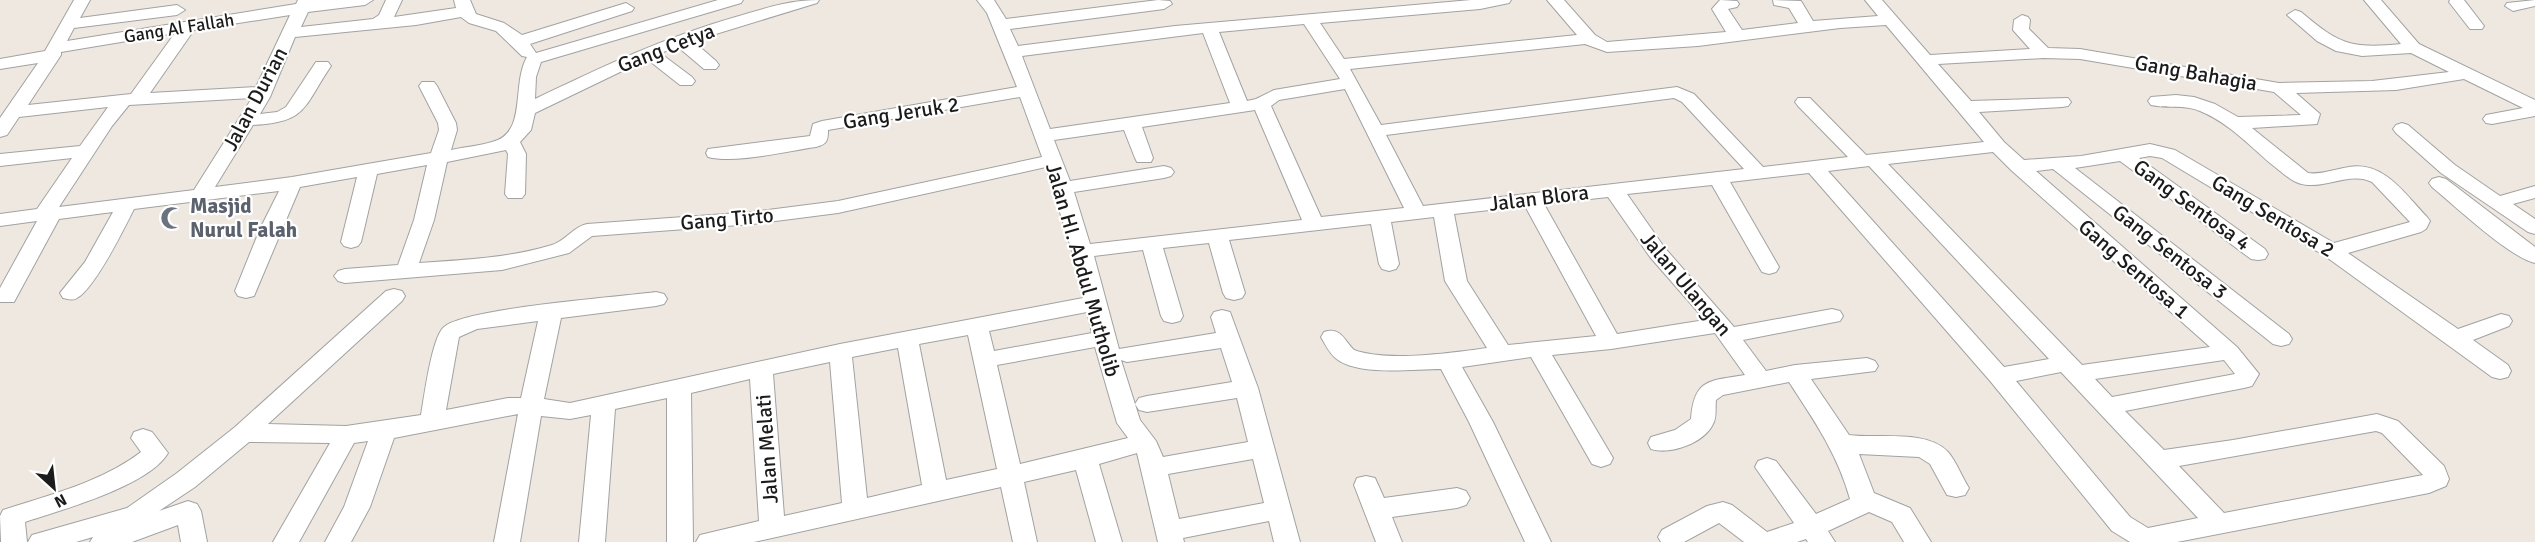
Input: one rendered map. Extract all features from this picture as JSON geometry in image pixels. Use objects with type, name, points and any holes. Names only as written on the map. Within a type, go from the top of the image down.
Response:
[{"type":"street","points":[[0,131],[12,106],[55,51],[82,0]]},
{"type":"street","name":"Gang Al Fallah","points":[[0,64],[55,51],[303,4],[365,0]]},
{"type":"street","points":[[378,24],[386,17],[393,0]]},
{"type":"street","points":[[534,59],[735,0]]},
{"type":"street","name":"Gang Cetya","points":[[526,110],[648,52],[811,0]]},
{"type":"street","name":"Jalan HI. Abdul Mutholib","points":[[985,0],[1012,52],[1063,188],[1082,251],[1118,391],[1129,423],[1147,447],[1177,535]]},
{"type":"street","points":[[1012,52],[1117,37],[1503,0]]},
{"type":"street","points":[[1555,0],[1595,44],[1607,47],[1890,20]]},
{"type":"street","points":[[1728,0],[1731,4],[1721,6],[1720,9],[1737,36]]},
{"type":"street","points":[[1873,0],[1997,146],[2018,166]]},
{"type":"street","points":[[2372,0],[2413,48],[2535,109]]},
{"type":"street","points":[[2454,1],[2476,26]]},
{"type":"street","points":[[2513,6],[2535,1]]},
{"type":"street","points":[[1780,2],[1795,4],[1808,27]]},
{"type":"street","name":"Jalan Durian","points":[[200,196],[248,120],[303,4]]},
{"type":"street","points":[[519,42],[623,4],[635,29]]},
{"type":"street","points":[[1000,25],[1082,6],[1164,4]]},
{"type":"street","points":[[290,33],[378,24],[463,6],[473,20],[499,26],[519,42],[534,59]]},
{"type":"street","points":[[68,24],[177,9]]},
{"type":"street","points":[[2295,15],[2333,44],[2342,47],[2379,50],[2413,48]]},
{"type":"street","points":[[1309,20],[1352,83],[1416,212]]},
{"type":"street","points":[[2022,20],[2021,30],[2043,53]]},
{"type":"street","points":[[6,297],[48,213],[86,151],[189,26]]},
{"type":"street","points":[[1209,28],[1241,107]]},
{"type":"street","points":[[1339,65],[1590,39]]},
{"type":"street","points":[[681,40],[710,65]]},
{"type":"street","points":[[648,52],[686,81]]},
{"type":"street","name":"Gang Bahagia","points":[[1926,60],[2043,53],[2080,54],[2278,88],[2314,89],[2412,84],[2464,74]]},
{"type":"street","points":[[0,220],[126,206],[292,183],[498,147],[511,142],[522,130],[526,110],[527,81],[534,59]]},
{"type":"street","points":[[248,120],[279,117],[294,110],[322,66]]},
{"type":"street","points":[[1043,136],[1261,104],[1274,95],[1352,83]]},
{"type":"street","points":[[406,271],[424,220],[438,159],[446,137],[447,123],[428,86]]},
{"type":"street","points":[[2234,123],[2311,120],[2311,114],[2278,88]]},
{"type":"street","name":"Gang Jeruk 2","points":[[715,153],[750,152],[816,141],[819,140],[819,128],[822,126],[1027,91]]},
{"type":"street","points":[[12,106],[262,92]]},
{"type":"street","points":[[1375,131],[1677,92],[1688,98],[1758,173]]},
{"type":"street","points":[[2157,101],[2194,102],[2234,123],[2301,177],[2310,180],[2363,172],[2375,175],[2420,221],[2414,228],[2368,239],[2332,251]]},
{"type":"street","points":[[1804,102],[1867,160],[2072,369],[2220,525]]},
{"type":"street","points":[[1966,107],[2061,102]]},
{"type":"street","points":[[1261,104],[1281,154],[1314,224]]},
{"type":"street","points":[[2492,119],[2535,109]]},
{"type":"street","points":[[1131,123],[1144,158]]},
{"type":"street","points":[[2402,129],[2448,169],[2535,228]]},
{"type":"street","points":[[511,142],[517,154],[515,194]]},
{"type":"street","name":"Jalan Blora","points":[[1082,251],[1997,146]]},
{"type":"street","name":"Gang Sentosa 2","points":[[2018,166],[2059,165],[2125,156],[2150,150],[2168,154],[2332,251],[2500,371]]},
{"type":"street","points":[[0,160],[86,151]]},
{"type":"street","name":"Gang Sentosa 4","points":[[2125,156],[2258,254]]},
{"type":"street","name":"Gang Tirto","points":[[345,276],[502,263],[562,249],[587,231],[598,228],[753,218],[838,207],[1052,160]]},
{"type":"street","name":"Gang Sentosa 3","points":[[2059,165],[2281,339]]},
{"type":"street","points":[[1814,166],[1999,376],[2121,524],[2132,532],[2146,538],[2429,484],[2437,479],[2435,472],[2390,427],[2377,422],[2233,449],[2158,460]]},
{"type":"street","name":"Gang Sentosa 1","points":[[2018,166],[2229,352],[2248,374],[2244,380],[2106,406]]},
{"type":"street","points":[[351,242],[368,170]]},
{"type":"street","points":[[1063,188],[1164,172]]},
{"type":"street","points":[[1718,177],[1769,267]]},
{"type":"street","points":[[246,291],[270,229],[292,183]]},
{"type":"street","points":[[2439,183],[2503,235],[2535,257]]},
{"type":"street","name":"Jalan Ulangan","points":[[1614,189],[1657,252],[1725,330],[1759,378]]},
{"type":"street","points":[[2499,202],[2535,192]]},
{"type":"street","points":[[1531,199],[1611,342]]},
{"type":"street","points":[[71,293],[94,265],[126,206]]},
{"type":"street","points":[[1443,209],[1455,280],[1501,353]]},
{"type":"street","points":[[1380,216],[1389,264]]},
{"type":"street","points":[[1217,235],[1234,293]]},
{"type":"street","points":[[1151,243],[1172,316]]},
{"type":"street","points":[[41,542],[135,515],[186,480],[243,433],[394,296]]},
{"type":"street","points":[[432,420],[447,339],[451,332],[473,322],[656,299]]},
{"type":"street","points":[[243,433],[299,432],[346,435],[384,432],[432,420],[508,406],[531,406],[570,411],[840,352],[1095,303]]},
{"type":"street","points":[[507,542],[531,406],[551,313]]},
{"type":"street","points":[[1332,337],[1340,350],[1353,358],[1400,362],[1448,361],[1832,316]]},
{"type":"street","points":[[2456,338],[2501,321]]},
{"type":"street","points":[[977,325],[1025,540]]},
{"type":"street","points":[[1127,354],[1226,328],[1246,388],[1287,542]]},
{"type":"street","points":[[985,360],[1104,338]]},
{"type":"street","points":[[907,339],[936,492]]},
{"type":"street","points":[[1538,349],[1601,458]]},
{"type":"street","points":[[840,352],[855,509]]},
{"type":"street","points":[[1999,376],[2229,352]]},
{"type":"street","points":[[1448,361],[1481,422],[1538,542]]},
{"type":"street","points":[[1660,443],[1678,440],[1698,427],[1703,421],[1702,402],[1706,394],[1716,388],[1759,378],[1867,366]]},
{"type":"street","name":"Jalan Melati","points":[[761,370],[772,528]]},
{"type":"street","points":[[1794,373],[1841,442],[1861,490],[1901,515],[1918,542]]},
{"type":"street","points":[[679,387],[680,542]]},
{"type":"street","points":[[1148,404],[1246,388]]},
{"type":"street","points":[[592,542],[604,404]]},
{"type":"street","points":[[338,542],[357,507],[384,432]]},
{"type":"street","points":[[286,542],[346,435]]},
{"type":"street","points":[[9,522],[81,493],[134,468],[156,453],[142,438]]},
{"type":"street","points":[[1841,442],[1864,446],[1909,446],[1926,449],[1939,458],[1956,488]]},
{"type":"street","points":[[710,542],[1011,476],[1143,443]]},
{"type":"street","points":[[1167,465],[1262,448]]},
{"type":"street","points":[[1085,459],[1109,542]]},
{"type":"street","points":[[1767,467],[1817,534]]},
{"type":"street","points":[[1366,485],[1389,542]]},
{"type":"street","points":[[1671,537],[1716,513],[1723,512],[1761,541],[1817,534],[1861,490]]},
{"type":"street","points":[[1376,509],[1457,498]]},
{"type":"street","points":[[1177,535],[1278,510]]},
{"type":"street","points":[[103,542],[188,511],[194,542]]},
{"type":"place","name":"Masjid Nurul Falah","points":[[172,218]]}]
